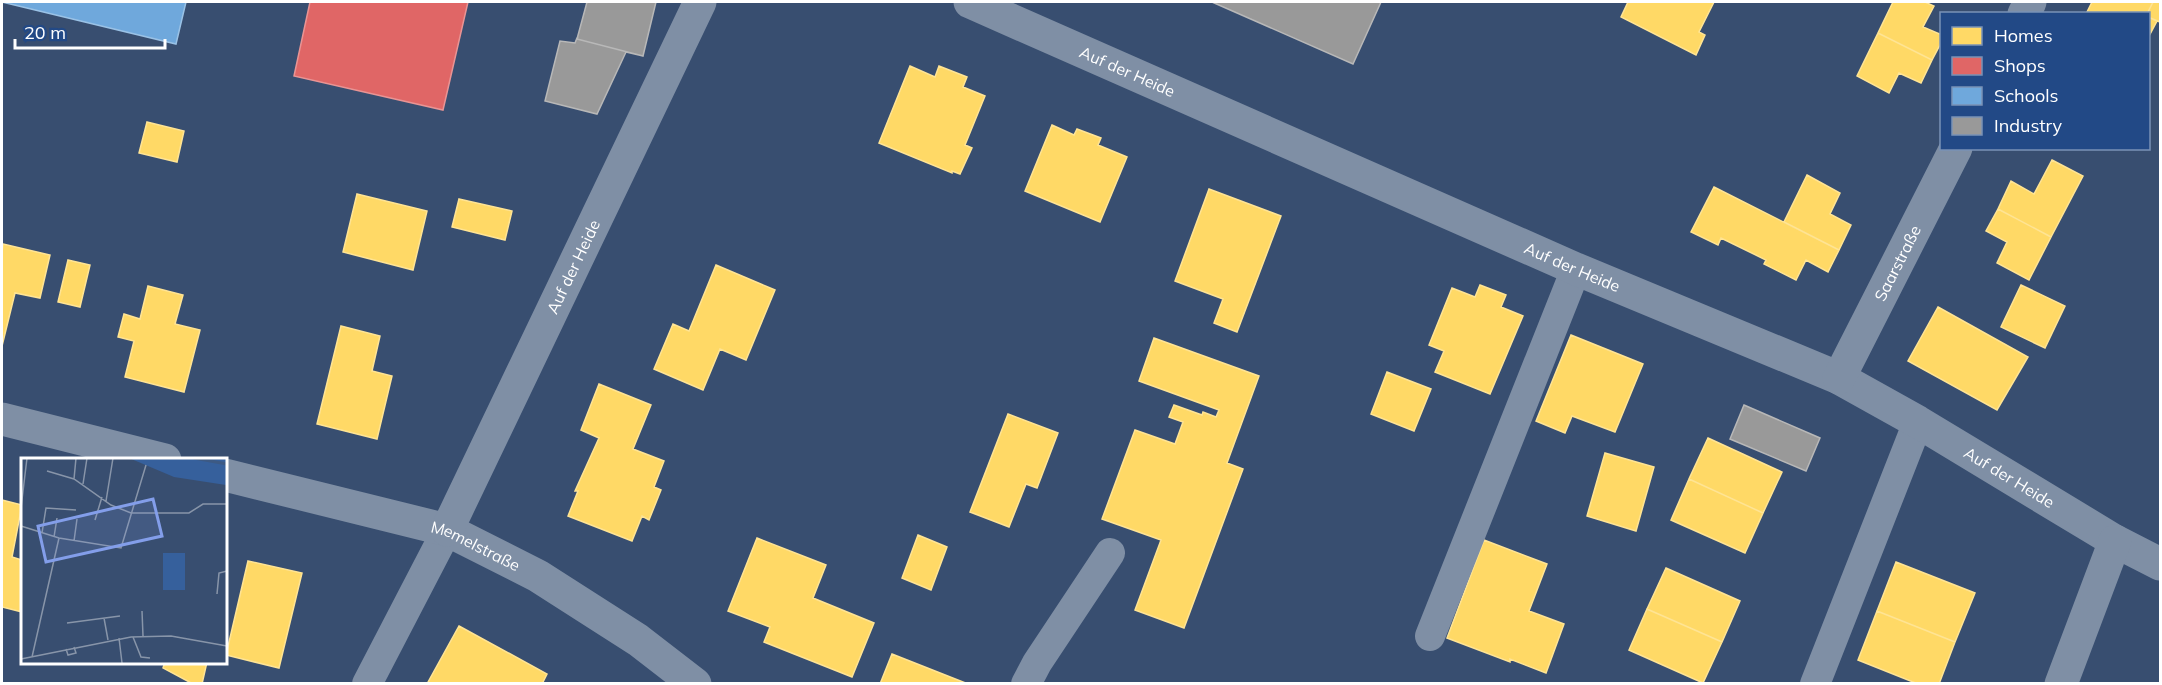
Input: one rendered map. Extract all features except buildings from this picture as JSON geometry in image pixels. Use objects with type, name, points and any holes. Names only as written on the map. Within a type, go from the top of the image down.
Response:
[{"type":"street","name":"Auf der Heide","points":[[447,530],[700,2]]},
{"type":"street","name":"Auf der Heide","points":[[970,2],[1576,269],[1839,378],[1918,422],[2115,541],[2160,564]]},
{"type":"street","name":"Saarstraße","points":[[1839,378],[1955,150]]},
{"type":"street","points":[[2,419],[157,458]]},
{"type":"street","name":"Memelstraße","points":[[226,475],[447,530],[538,576],[638,640],[695,684]]},
{"type":"street","points":[[2061,684],[2115,541]]},
{"type":"lane","points":[[1430,636],[1576,269]]},
{"type":"lane","points":[[1815,684],[1918,422]]},
{"type":"lane","points":[[367,684],[447,530]]},
{"type":"lane","points":[[1026,684],[1037,663],[1110,553]]}]
